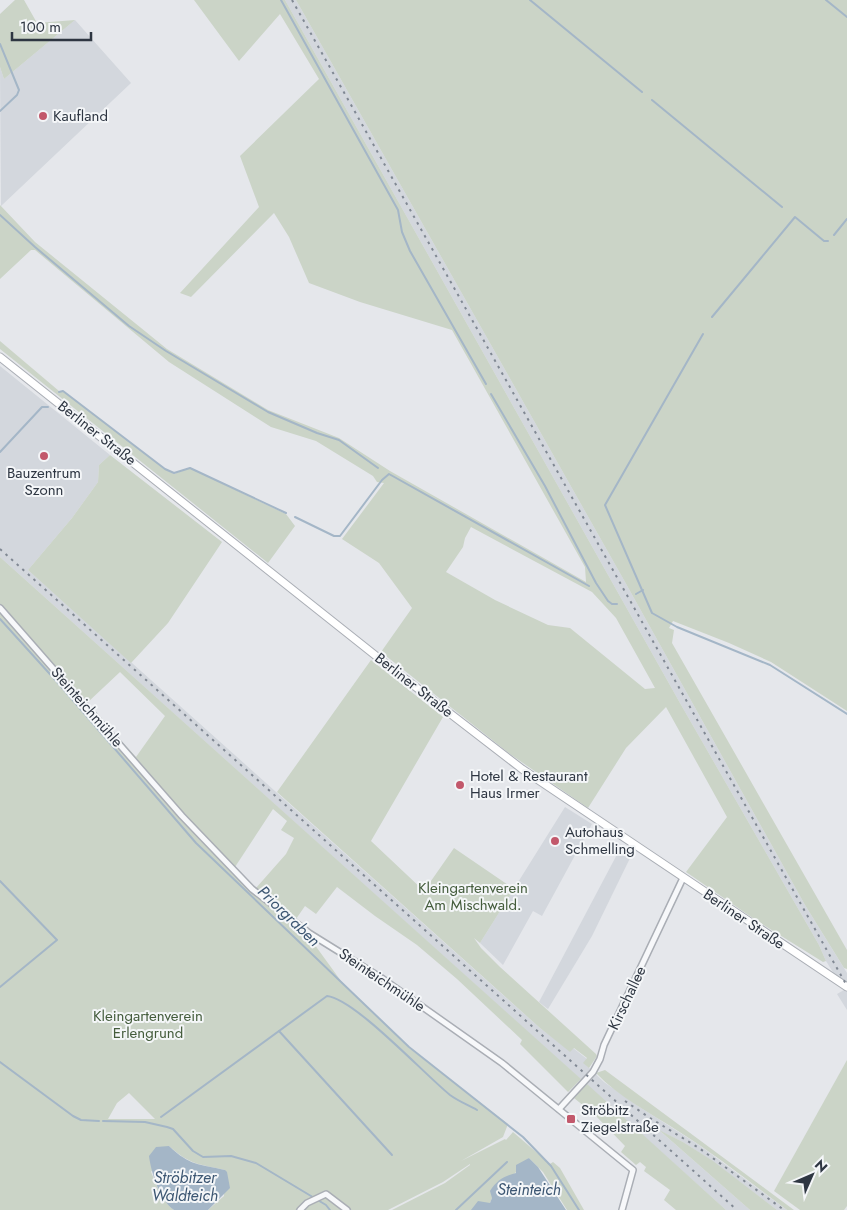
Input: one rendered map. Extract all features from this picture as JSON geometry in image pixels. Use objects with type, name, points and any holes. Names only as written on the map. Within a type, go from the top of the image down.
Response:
[{"type":"main road","name":"Berliner Straße","points":[[0,356],[536,780],[847,987]]},
{"type":"street","name":"Steinteichmühle","points":[[0,608],[182,816],[252,889],[309,933],[383,979],[502,1064],[633,1170],[622,1210]]},
{"type":"street","name":"Kirschallee","points":[[559,1109],[593,1072],[600,1059],[604,1045],[684,878]]},
{"type":"street","points":[[300,1210],[307,1203],[326,1194],[347,1210]]},
{"type":"shaded area","points":[[285,0],[296,0],[805,905],[847,973],[847,1010],[837,994],[844,990],[826,961],[819,945],[680,703]]},
{"type":"shaded area","points":[[75,20],[131,83],[1,206],[0,67],[4,79]]},
{"type":"shaded area","points":[[0,366],[110,455],[99,465],[98,482],[72,518],[28,570],[540,1028],[570,1051],[573,1048],[587,1059],[584,1063],[604,1082],[699,1145],[787,1210],[777,1210],[712,1161],[683,1142],[660,1131],[750,1210],[726,1210],[0,557]]},
{"type":"shaded area","points":[[565,807],[592,824],[542,916],[533,911],[503,965],[480,943]]},
{"type":"shaded area","points":[[622,845],[633,852],[592,936],[548,1009],[539,1002]]},
{"type":"green space","points":[[15,0],[24,0],[37,23],[75,20],[4,79],[0,67],[0,14]]},
{"type":"green space","points":[[194,0],[285,0],[680,703],[819,945],[826,961],[823,962],[757,921],[686,872],[727,817],[666,707],[626,748],[588,808],[510,754],[381,652],[412,608],[379,563],[342,539],[384,483],[377,482],[373,476],[316,441],[271,427],[169,362],[35,250],[31,250],[0,279],[0,205],[35,242],[167,349],[268,410],[339,438],[390,471],[586,582],[585,567],[452,330],[360,302],[309,283],[289,237],[274,213],[191,297],[180,293],[259,207],[240,156],[319,79],[280,14],[239,61]],"holes":[[[471,527],[592,592],[616,618],[655,688],[645,689],[570,628],[548,625],[495,600],[446,572],[463,547]]]},
{"type":"green space","points":[[296,0],[847,0],[847,711],[771,662],[673,621],[669,628],[674,630],[672,643],[847,950],[847,969],[844,968],[805,905]]},
{"type":"green space","points":[[0,341],[59,391],[63,391],[165,469],[174,474],[190,468],[286,514],[295,526],[268,563],[0,349]]},
{"type":"green space","points":[[110,455],[222,542],[168,623],[131,663],[28,570],[72,518],[98,482],[99,465]]},
{"type":"green space","name":"Kleingartenverein Erlengrund","points":[[0,557],[581,1079],[568,1092],[520,1044],[522,1040],[457,979],[417,945],[337,887],[316,914],[305,906],[296,919],[341,981],[409,1048],[508,1124],[503,1137],[461,1161],[506,1140],[513,1132],[550,1164],[553,1162],[560,1168],[584,1210],[567,1210],[543,1172],[529,1158],[492,1198],[490,1203],[472,1210],[392,1210],[445,1183],[470,1164],[443,1182],[388,1210],[208,1210],[224,1196],[225,1170],[201,1165],[189,1160],[169,1146],[151,1172],[163,1198],[174,1210],[0,1210]],"holes":[[[120,672],[165,716],[136,757],[87,703]],[[273,809],[287,821],[281,830],[294,838],[286,854],[256,888],[235,867]],[[129,1093],[155,1119],[108,1119],[117,1103]]]},
{"type":"green space","name":"Kleingartenverein Am Mischwald.","points":[[371,660],[443,717],[371,841],[424,891],[454,848],[514,889],[480,943],[474,938],[500,967],[596,1054],[597,1056],[589,1068],[583,1063],[587,1058],[574,1048],[570,1052],[540,1028],[277,792]]},
{"type":"green space","points":[[847,1060],[847,1206],[844,1210],[800,1210],[774,1191]]},
{"type":"green space","points":[[605,1070],[794,1210],[787,1210],[706,1150],[625,1097],[596,1073]]},
{"type":"green space","points":[[587,1084],[726,1210],[676,1210],[664,1200],[670,1190],[644,1171],[646,1167],[640,1162],[636,1165],[621,1152],[625,1146],[595,1115],[574,1098]]},
{"type":"green space","points":[[659,1130],[683,1142],[713,1161],[777,1210],[750,1210]]},
{"type":"water","name":"Ströbitzer Waldteich","points":[[169,1146],[189,1161],[227,1172],[230,1188],[208,1210],[174,1210],[164,1200],[154,1178],[149,1156],[156,1147]]},
{"type":"water","name":"Steinteich","points":[[529,1158],[538,1167],[566,1210],[471,1210],[478,1201],[490,1203],[492,1198],[490,1191],[495,1184],[504,1177],[516,1173],[516,1165]]},
{"type":"waterway","points":[[281,0],[398,210],[402,232],[410,251],[486,384]]},
{"type":"waterway","points":[[530,0],[642,92]]},
{"type":"waterway","points":[[826,0],[847,17]]},
{"type":"waterway","points":[[0,44],[19,90],[17,95],[0,111]]},
{"type":"waterway","points":[[652,100],[782,207]]},
{"type":"waterway","points":[[0,215],[129,326],[166,351],[268,412],[317,433],[339,440],[378,468]]},
{"type":"waterway","points":[[712,317],[795,217],[824,241],[828,241]]},
{"type":"waterway","points":[[834,235],[847,219]]},
{"type":"waterway","points":[[703,334],[605,505],[652,613],[677,627],[770,665],[847,714]]},
{"type":"waterway","points":[[59,392],[63,391],[165,469],[174,473],[190,468],[286,513]]},
{"type":"waterway","points":[[491,394],[545,486],[596,583],[608,601],[612,604],[617,604]]},
{"type":"waterway","points":[[0,452],[42,407],[48,407]]},
{"type":"waterway","points":[[295,517],[334,536],[340,536],[382,480],[389,474],[589,586]]},
{"type":"waterway","points":[[636,594],[643,590]]},
{"type":"waterway","name":"Priorgraben","points":[[0,619],[58,683],[196,843],[409,1047],[523,1137],[551,1166],[579,1210]]},
{"type":"waterway","points":[[0,881],[57,940],[0,987]]},
{"type":"waterway","points":[[161,1117],[327,996],[339,1000],[354,1010],[371,1023],[450,1095],[477,1110]]},
{"type":"waterway","points":[[279,1031],[392,1155]]},
{"type":"waterway","points":[[0,1062],[73,1116],[81,1120],[99,1121]]},
{"type":"waterway","points":[[103,1121],[145,1122],[173,1129],[193,1151],[203,1157],[231,1156],[256,1163],[326,1205],[330,1210]]},
{"type":"waterway","points":[[456,1210],[507,1162]]},
{"type":"railway","points":[[292,0],[847,986]]},
{"type":"railway","points":[[0,549],[737,1210]]},
{"type":"railway","points":[[625,1101],[699,1148],[784,1210]]},
{"type":"place","name":"Kaufland","points":[[43,116]]},
{"type":"place","name":"Bauzentrum Szonn","points":[[44,456]]},
{"type":"place","name":"Hotel & Restaurant Haus Irmer","points":[[460,785]]},
{"type":"place","name":"Autohaus Schmelling","points":[[555,841]]},
{"type":"place","name":"Ströbitz Ziegelstraße","points":[[571,1119]]}]
